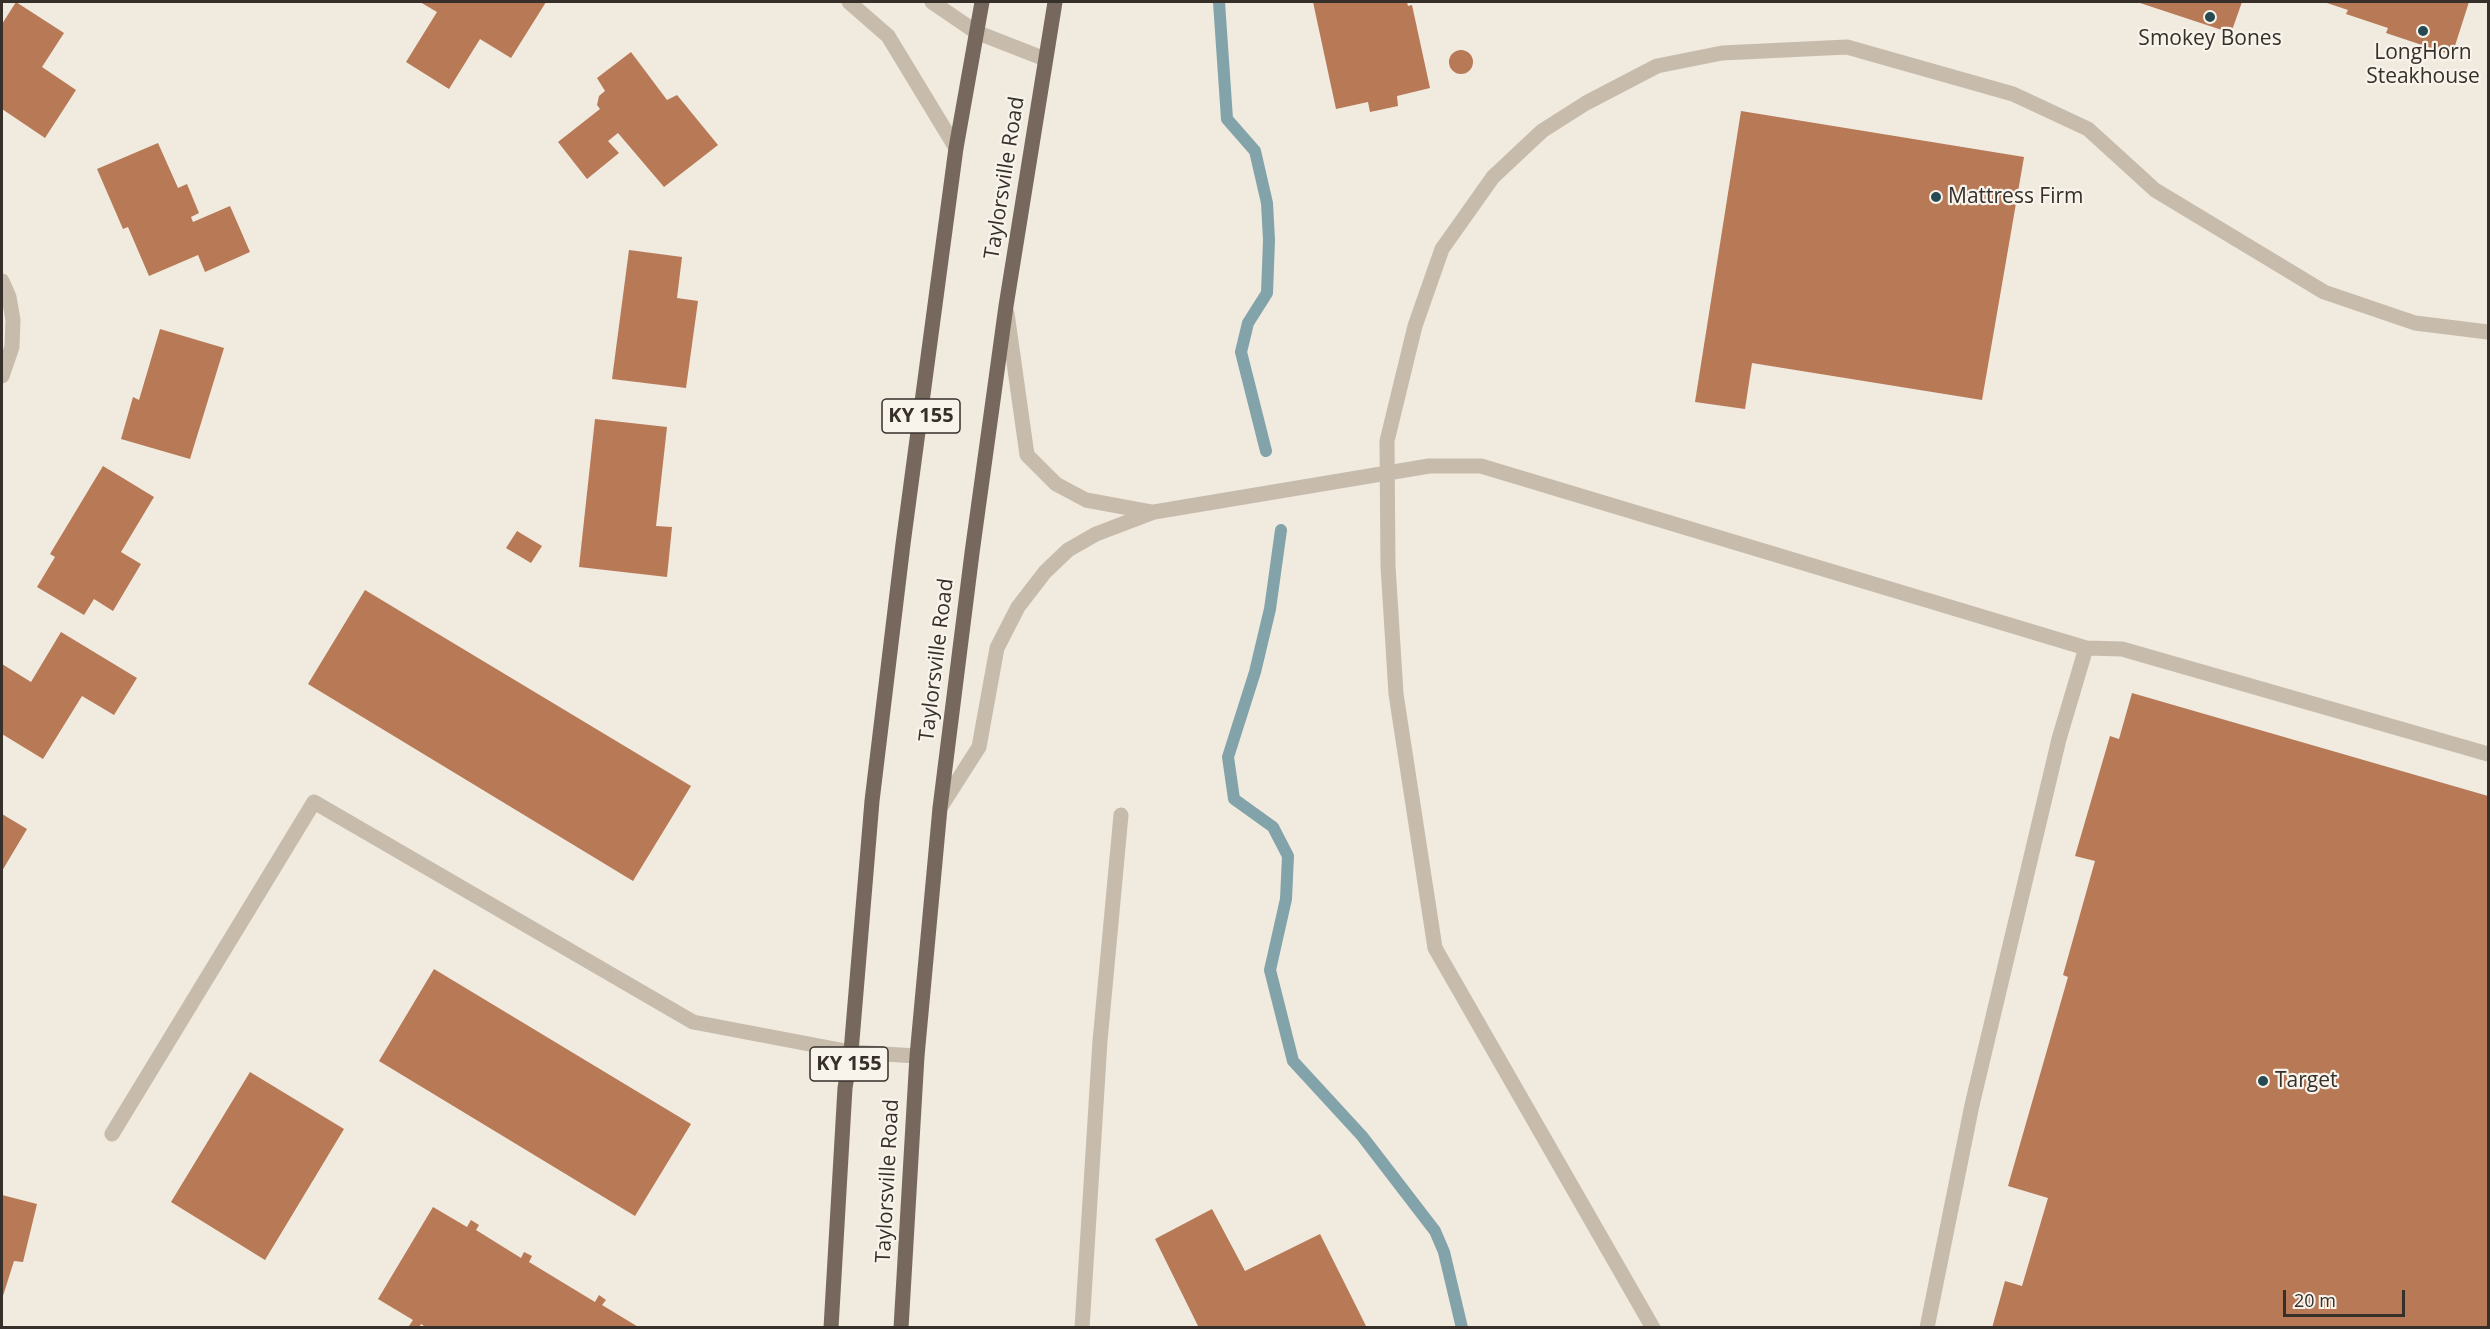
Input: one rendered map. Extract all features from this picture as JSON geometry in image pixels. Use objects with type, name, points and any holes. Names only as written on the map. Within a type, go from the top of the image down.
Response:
[{"type":"main road","name":"KY 155","points":[[831,1328],[845,1088],[851,1052],[872,801],[903,544],[956,147],[982,2]]},
{"type":"main road","name":"Taylorsville Road","points":[[901,1328],[917,1056],[940,808],[1006,306],[1055,2]]},
{"type":"street","points":[[849,2],[888,36],[956,147]]},
{"type":"street","points":[[932,2],[976,32],[1045,59]]},
{"type":"street","points":[[1653,1328],[1435,948],[1396,694],[1388,566],[1387,441],[1415,326],[1442,249],[1492,177],[1542,131],[1657,66],[1722,53],[1847,47],[2013,94],[2088,129],[2155,190],[2324,292],[2415,323],[2488,332]]},
{"type":"street","points":[[2,281],[9,297],[13,320],[12,347],[2,376]]},
{"type":"street","points":[[1006,306],[1027,455],[1056,484],[1086,500],[1154,512]]},
{"type":"street","points":[[940,808],[979,747],[997,648],[1018,607],[1045,572],[1068,550],[1096,534],[1154,512],[1429,466],[1481,466],[2086,648],[2122,650],[2488,754]]},
{"type":"street","points":[[1927,1328],[1972,1105],[2059,739],[2086,648]]},
{"type":"street","points":[[112,1134],[314,802],[693,1022],[851,1052],[917,1056]]},
{"type":"street","points":[[1082,1328],[1100,1041],[1121,816]]},
{"type":"building","points":[[16,2],[64,33],[42,67],[76,90],[45,138],[2,109],[2,24]]},
{"type":"building","points":[[420,2],[546,2],[511,58],[480,39],[449,89],[406,62],[437,12]]},
{"type":"building","points":[[1313,2],[1407,2],[1408,6],[1412,5],[1430,88],[1397,96],[1398,106],[1370,112],[1368,102],[1336,109]]},
{"type":"building","name":"Smokey Bones","points":[[2137,2],[2242,2],[2231,33]]},
{"type":"building","name":"LongHorn Steakhouse","points":[[2324,2],[2469,2],[2452,55],[2386,33],[2388,28],[2346,14],[2348,10]]},
{"type":"building","points":[[1461,50],[1470,53],[1473,62],[1470,71],[1461,74],[1452,71],[1449,62],[1452,53]]},
{"type":"building","points":[[631,52],[667,100],[677,95],[718,145],[664,187],[618,133],[608,141],[619,153],[587,179],[558,142],[600,109],[597,105],[599,96],[605,91],[597,78]]},
{"type":"building","points":[[1741,111],[2024,157],[1982,400],[1752,363],[1745,409],[1695,402]]},
{"type":"building","points":[[158,143],[178,188],[187,184],[199,213],[191,217],[193,222],[230,206],[250,252],[205,272],[198,255],[149,276],[128,227],[123,229],[97,169]]},
{"type":"building","points":[[629,250],[682,257],[677,298],[698,301],[686,388],[612,379]]},
{"type":"building","points":[[160,329],[224,348],[190,459],[121,439],[133,397],[139,400]]},
{"type":"building","points":[[595,419],[667,427],[656,526],[672,527],[667,577],[579,567]]},
{"type":"building","points":[[103,466],[154,497],[121,552],[141,564],[113,611],[94,599],[84,615],[37,587],[55,557],[50,554]]},
{"type":"building","points":[[517,531],[542,546],[531,563],[506,548]]},
{"type":"building","points":[[365,590],[691,786],[633,881],[308,684]]},
{"type":"building","points":[[61,632],[137,678],[114,715],[82,696],[43,759],[2,734],[2,664],[31,682]]},
{"type":"building","name":"Target","points":[[2132,693],[2488,796],[2488,1328],[1992,1328],[2005,1281],[2022,1286],[2048,1198],[2008,1186],[2068,977],[2063,975],[2095,861],[2075,856],[2110,736],[2119,739]]},
{"type":"building","points":[[2,814],[27,829],[2,871]]},
{"type":"building","points":[[434,969],[691,1124],[635,1216],[379,1061]]},
{"type":"building","points":[[250,1072],[344,1129],[265,1260],[171,1202]]},
{"type":"building","points":[[2,1195],[37,1204],[23,1262],[14,1261],[2,1299]]},
{"type":"building","points":[[433,1207],[467,1227],[471,1220],[479,1225],[476,1230],[521,1258],[524,1252],[532,1256],[529,1262],[595,1302],[599,1295],[606,1300],[602,1305],[640,1328],[427,1328],[421,1324],[419,1328],[412,1328],[409,1326],[413,1320],[378,1299]]},
{"type":"building","points":[[1212,1209],[1245,1271],[1320,1234],[1367,1328],[1199,1328],[1155,1239]]},
{"type":"waterway","points":[[1219,2],[1227,119],[1255,151],[1267,203],[1269,240],[1267,293],[1248,323],[1241,352],[1266,451]]},
{"type":"waterway","points":[[1281,530],[1270,609],[1255,672],[1228,757],[1234,799],[1273,827],[1288,856],[1286,899],[1270,970],[1293,1061],[1362,1136],[1435,1231],[1444,1252],[1462,1328]]},
{"type":"place","name":"Smokey Bones","points":[[2210,17]]},
{"type":"place","name":"LongHorn Steakhouse","points":[[2423,31]]},
{"type":"place","name":"Mattress Firm","points":[[1936,197]]},
{"type":"place","name":"Target","points":[[2263,1081]]}]
